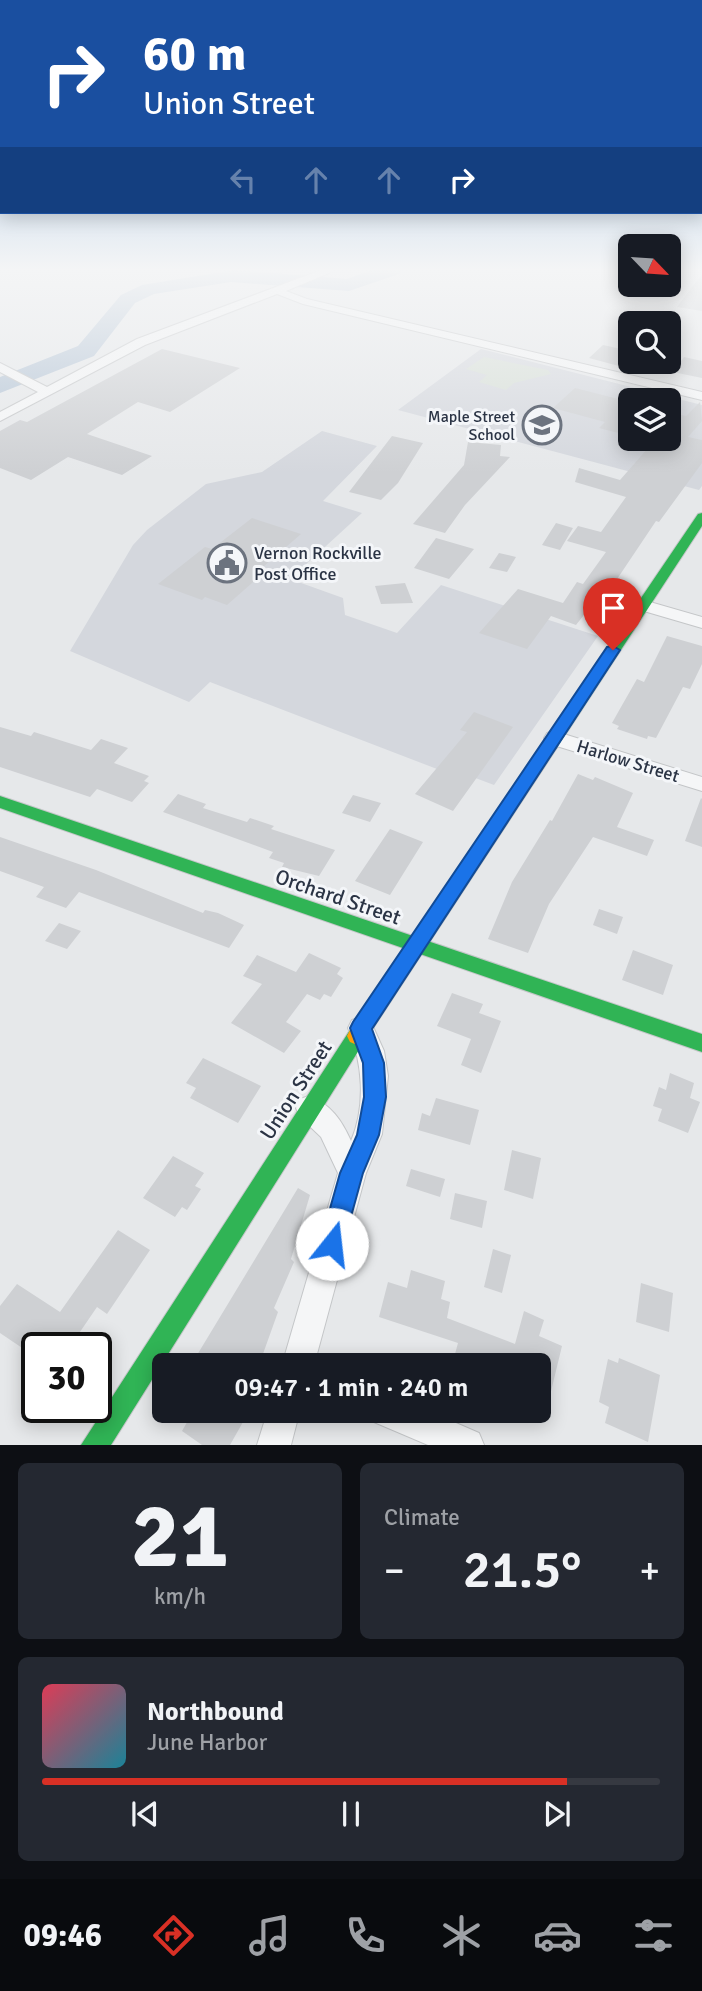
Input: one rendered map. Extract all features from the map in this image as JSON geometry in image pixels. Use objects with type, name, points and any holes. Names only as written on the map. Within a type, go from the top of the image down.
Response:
[{"type":"main road","name":"Union Street","points":[[95,1445],[361,1028],[702,517]]},
{"type":"main road","name":"Orchard Street","points":[[0,802],[702,1043]]},
{"type":"street","points":[[0,416],[153,337]]},
{"type":"street","points":[[450,337],[702,396]]},
{"type":"street","points":[[4,370],[46,391]]},
{"type":"street","points":[[643,605],[702,623]]},
{"type":"street","name":"Harlow Street","points":[[554,738],[702,784]]},
{"type":"street","points":[[301,1353],[352,1173],[368,1135],[376,1086],[370,1051],[361,1028]]},
{"type":"street","points":[[309,1108],[331,1128],[352,1173]]},
{"type":"street","points":[[274,1445],[280,1423]]},
{"type":"street","points":[[416,1423],[467,1445]]},
{"type":"shaded area","name":"Maple Street School","points":[[481,349],[635,388],[618,388],[618,451],[681,451],[681,400],[702,405],[702,486],[699,490],[398,410]]},
{"type":"shaded area","points":[[484,357],[548,370],[551,374],[514,383],[506,390],[479,382],[487,375],[466,369]]},
{"type":"shaded area","points":[[322,431],[377,446],[323,501],[362,513],[290,579],[343,598],[345,615],[397,633],[441,585],[598,636],[494,785],[449,768],[437,769],[210,682],[189,702],[70,651],[133,545],[147,530],[206,484],[262,472]]},
{"type":"building","points":[[603,345],[618,348],[618,366],[589,358]]},
{"type":"building","points":[[162,349],[240,368],[170,412],[138,402],[87,434],[152,456],[122,475],[68,457],[31,480],[0,468],[0,431],[20,420],[27,422]]},
{"type":"building","points":[[684,357],[702,361],[702,378],[681,374],[681,361]]},
{"type":"building","points":[[575,388],[618,399],[618,433],[599,428],[605,422],[553,408]]},
{"type":"building","points":[[700,402],[702,421],[688,437],[702,440],[702,463],[659,522],[656,521],[599,606],[591,606],[576,625],[551,616],[527,649],[479,633],[518,589],[563,603],[577,582],[583,584],[606,552],[567,541],[578,526],[601,532],[626,497],[575,482],[579,468],[620,480],[645,451],[681,451],[681,415],[686,416]]},
{"type":"building","points":[[392,436],[423,443],[398,483],[381,500],[349,492]]},
{"type":"building","points":[[468,442],[501,445],[500,456],[510,457],[465,505],[445,533],[413,524],[464,465]]},
{"type":"building","name":"Vernon Rockville Post Office","points":[[252,518],[301,534],[263,567],[268,569],[227,605],[205,597],[202,600],[158,584],[205,547],[212,549]]},
{"type":"building","points":[[556,523],[573,528],[560,550],[542,545]]},
{"type":"building","points":[[436,538],[474,549],[449,579],[414,568]]},
{"type":"building","points":[[499,553],[516,557],[507,572],[489,568]]},
{"type":"building","points":[[405,583],[413,603],[381,604],[375,586]]},
{"type":"building","points":[[667,636],[702,646],[702,664],[690,689],[683,687],[656,738],[648,736],[647,739],[617,729],[619,726],[612,723],[637,679],[644,682]]},
{"type":"building","points":[[474,712],[513,727],[453,811],[415,794],[467,732],[460,730]]},
{"type":"building","points":[[0,727],[31,736],[34,732],[91,750],[101,739],[128,748],[114,763],[149,776],[144,781],[149,783],[132,802],[97,789],[90,797],[0,767]]},
{"type":"building","points":[[578,774],[593,780],[595,777],[633,793],[617,827],[654,840],[647,856],[593,837],[549,904],[528,953],[488,939],[512,882],[550,820],[552,821]]},
{"type":"building","points":[[178,794],[206,804],[203,808],[247,822],[250,818],[274,826],[271,829],[335,850],[319,876],[282,867],[284,863],[269,858],[273,852],[163,812]]},
{"type":"building","points":[[353,795],[381,803],[370,822],[342,813]]},
{"type":"building","points":[[702,799],[702,847],[685,841]]},
{"type":"building","points":[[390,829],[423,842],[390,895],[355,881]]},
{"type":"building","points":[[0,837],[96,870],[203,913],[205,910],[218,913],[244,925],[229,948],[79,892],[66,908],[36,897],[44,887],[0,871]]},
{"type":"building","points":[[599,909],[623,917],[617,934],[593,925]]},
{"type":"building","points":[[59,923],[81,931],[67,949],[45,941]]},
{"type":"building","points":[[633,950],[673,965],[663,995],[622,980]]},
{"type":"building","points":[[309,953],[341,968],[337,974],[343,978],[331,997],[324,994],[320,1000],[307,994],[286,1022],[301,1031],[284,1053],[231,1023],[262,984],[243,976],[257,955],[296,972]]},
{"type":"building","points":[[452,993],[483,1004],[479,1013],[501,1021],[481,1073],[461,1065],[471,1039],[437,1026]]},
{"type":"building","points":[[203,1058],[261,1086],[238,1123],[190,1098],[196,1088],[186,1083]]},
{"type":"building","points":[[670,1073],[694,1083],[690,1098],[700,1102],[688,1133],[658,1121],[662,1109],[653,1106],[659,1087],[666,1090]]},
{"type":"building","points":[[436,1098],[479,1110],[470,1145],[418,1130],[422,1113],[430,1116]]},
{"type":"building","points":[[512,1150],[541,1158],[533,1199],[504,1190]]},
{"type":"building","points":[[173,1156],[204,1173],[195,1186],[201,1189],[187,1210],[182,1207],[175,1217],[143,1198]]},
{"type":"building","points":[[411,1169],[445,1179],[440,1197],[406,1186]]},
{"type":"building","points":[[298,1188],[310,1195],[291,1259],[294,1262],[274,1308],[278,1312],[263,1353],[198,1353]]},
{"type":"building","points":[[455,1193],[487,1201],[482,1228],[450,1219]]},
{"type":"building","points":[[118,1230],[150,1250],[107,1314],[97,1307],[80,1332],[21,1332],[21,1347],[0,1333],[0,1306],[17,1284],[60,1312]]},
{"type":"building","points":[[493,1249],[511,1255],[502,1293],[484,1287]]},
{"type":"building","points":[[411,1270],[445,1281],[441,1299],[450,1302],[447,1318],[515,1344],[524,1311],[544,1320],[539,1336],[562,1346],[551,1391],[551,1353],[455,1353],[458,1343],[379,1317],[388,1282],[407,1288]]},
{"type":"building","points":[[641,1283],[673,1293],[669,1332],[636,1322]]},
{"type":"building","points":[[619,1358],[660,1375],[648,1442],[605,1423],[609,1407],[599,1402],[608,1359],[618,1363]]},
{"type":"building","points":[[187,1423],[242,1423],[230,1445],[202,1445],[182,1431]]},
{"type":"waterway","points":[[0,386],[86,351],[97,337]]},
{"type":"traffic: fast","points":[[550,745],[702,517]]},
{"type":"traffic: fast","points":[[0,802],[702,1043]]},
{"type":"traffic: fast","points":[[95,1445],[357,1036]]},
{"type":"traffic: slow","points":[[357,1036],[550,745]]},
{"type":"place","name":"Maple Street School","points":[[542,425]]},
{"type":"place","name":"Vernon Rockville Post Office","points":[[227,563]]},
{"type":"route","points":[[332,1244],[352,1173],[368,1135],[375,1097],[373,1063],[361,1028],[613,650]]}]
